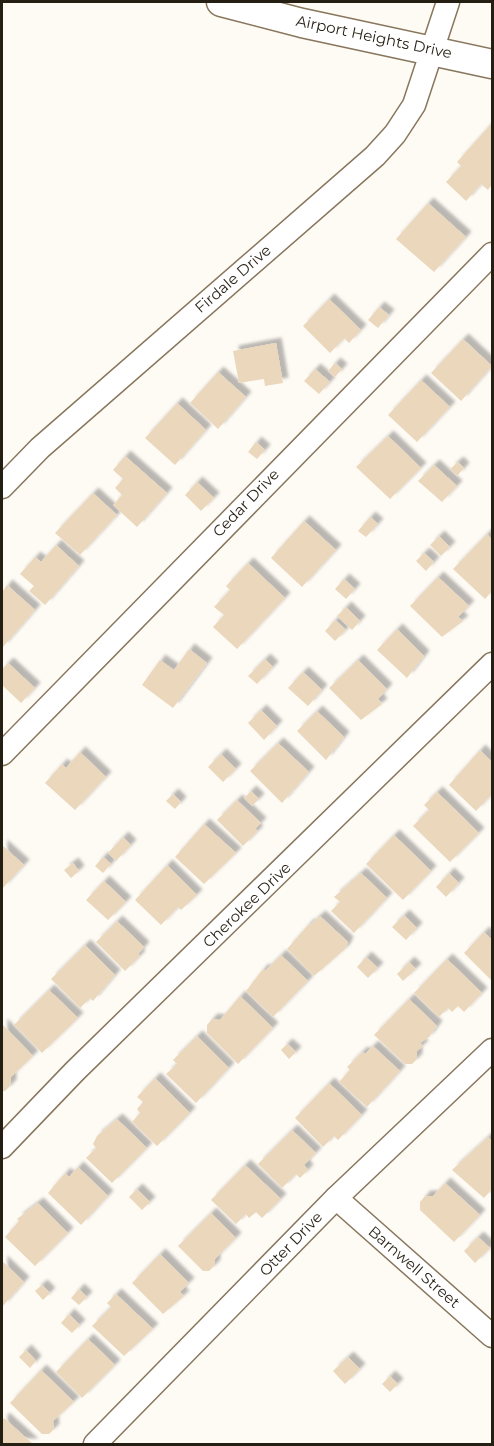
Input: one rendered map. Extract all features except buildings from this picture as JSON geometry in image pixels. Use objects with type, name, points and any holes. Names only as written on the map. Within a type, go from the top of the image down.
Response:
[{"type":"street","name":"Airport Heights Drive","points":[[221,2],[492,64]]},
{"type":"street","name":"Firdale Drive","points":[[2,487],[40,447],[375,156],[395,134],[414,105],[448,2]]},
{"type":"street","name":"Cedar Drive","points":[[2,754],[492,254]]},
{"type":"street","name":"Cherokee Drive","points":[[2,1147],[75,1071],[492,664]]},
{"type":"street","name":"Otter Drive","points":[[95,1444],[336,1198],[492,1050]]},
{"type":"street","name":"Barnwell Street","points":[[336,1198],[492,1336]]}]
